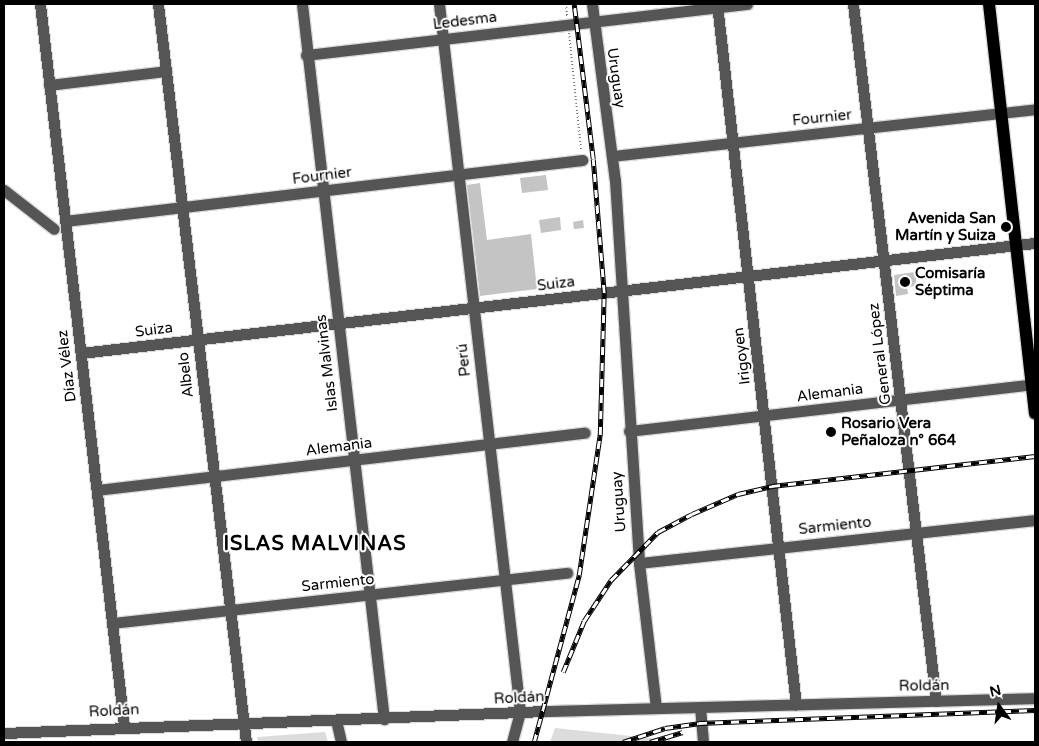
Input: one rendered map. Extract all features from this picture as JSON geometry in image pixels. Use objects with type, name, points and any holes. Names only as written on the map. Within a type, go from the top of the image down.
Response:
[{"type":"main road","points":[[989,4],[1016,246],[1034,384],[1035,413]]},
{"type":"street","name":"Díaz Vélez","points":[[40,4],[124,726]]},
{"type":"street","name":"Albelo","points":[[158,4],[228,610],[246,742]]},
{"type":"street","name":"Islas Malvinas","points":[[302,4],[306,55],[384,719]]},
{"type":"street","name":"Perú","points":[[439,4],[520,712]]},
{"type":"street","name":"Uruguay","points":[[592,4],[612,156],[639,563],[656,708]]},
{"type":"street","name":"Ledesma","points":[[306,55],[747,4]]},
{"type":"street","name":"General López","points":[[853,4],[936,701]]},
{"type":"street","name":"Irigoyen","points":[[717,6],[796,705]]},
{"type":"street","points":[[49,85],[166,71]]},
{"type":"street","name":"Fournier","points":[[612,156],[1035,109]]},
{"type":"street","name":"Fournier","points":[[65,221],[582,160]]},
{"type":"street","points":[[4,190],[54,229]]},
{"type":"street","name":"Suiza","points":[[81,353],[1035,244]]},
{"type":"street","name":"Alemania","points":[[629,431],[1034,384]]},
{"type":"street","name":"Alemania","points":[[97,490],[585,434]]},
{"type":"street","name":"Sarmiento","points":[[639,563],[1035,520]]},
{"type":"street","name":"Sarmiento","points":[[112,623],[568,573]]},
{"type":"street","name":"Roldán","points":[[4,733],[124,726],[384,719],[520,712],[1035,698]]},
{"type":"street","points":[[700,707],[703,742]]},
{"type":"street","points":[[512,742],[520,712]]},
{"type":"street","points":[[336,720],[341,742]]},
{"type":"path","points":[[566,4],[582,160]]},
{"type":"shaded area","points":[[555,728],[688,742],[550,742]]},
{"type":"shaded area","points":[[325,732],[328,742],[258,742],[257,737]]},
{"type":"building","points":[[546,175],[548,190],[522,193],[520,178]]},
{"type":"building","points":[[480,183],[487,240],[531,234],[537,289],[480,296],[467,185]]},
{"type":"building","points":[[560,217],[561,230],[541,233],[539,220]]},
{"type":"building","points":[[583,220],[584,228],[574,229],[573,222]]},
{"type":"building","points":[[915,272],[917,286],[907,287],[908,294],[896,296],[894,275]]},
{"type":"railway","points":[[534,742],[579,575],[600,435],[604,293],[593,159],[574,4]]},
{"type":"railway","points":[[563,672],[584,621],[611,580],[658,532],[692,514],[738,494],[772,486],[1035,456]]},
{"type":"railway","points":[[623,742],[665,728],[699,723],[1035,710]]},
{"type":"railway","points":[[650,742],[683,732]]},
{"type":"place","name":"Avenida San Martín y Suiza","points":[[1006,227]]},
{"type":"place","name":"Comisaría Séptima","points":[[905,282]]},
{"type":"place","name":"Rosario Vera Peñaloza n° 664","points":[[831,432]]},
{"type":"district","name":"ISLAS MALVINAS","points":[[315,544]]}]
